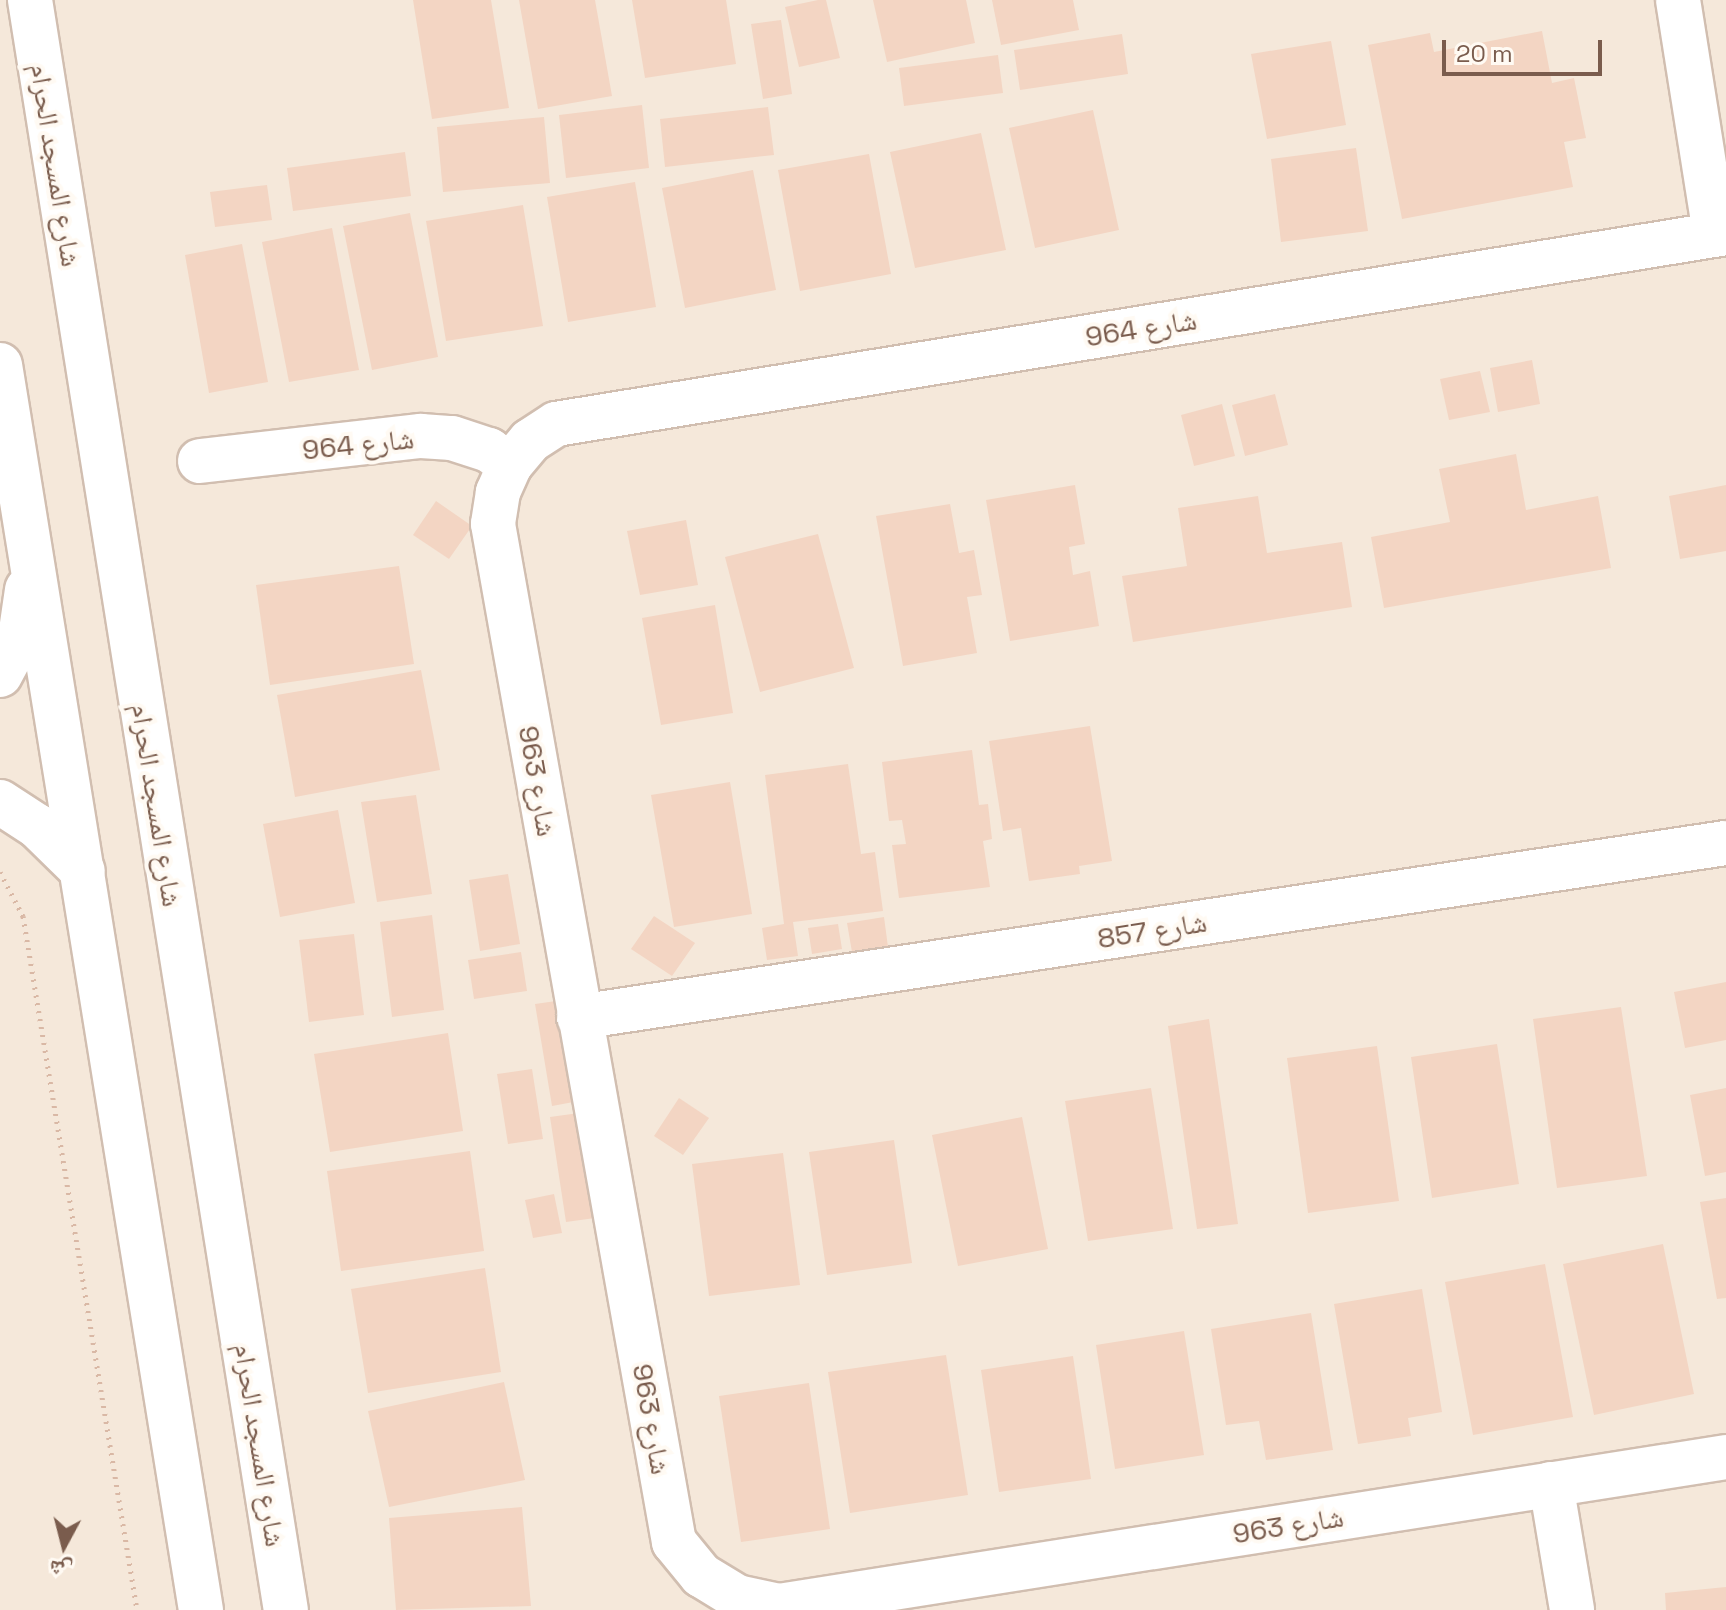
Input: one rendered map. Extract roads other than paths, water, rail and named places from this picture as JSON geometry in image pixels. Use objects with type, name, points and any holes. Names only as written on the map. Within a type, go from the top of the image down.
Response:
[{"type":"street","name":"شارع المسجد الحرام","points":[[30,0],[286,1610]]},
{"type":"street","points":[[1678,0],[1721,234]]},
{"type":"street","name":"شارع 964","points":[[556,424],[1721,234]]},
{"type":"street","points":[[0,365],[201,1610]]},
{"type":"street","name":"شارع 963","points":[[556,424],[530,441],[510,465],[498,492],[493,524],[674,1542],[703,1592],[779,1606],[1726,1457]]},
{"type":"street","name":"شارع 964","points":[[200,461],[421,436],[452,438],[489,450],[510,465]]},
{"type":"street","points":[[0,675],[20,638],[31,556]]},
{"type":"street","points":[[0,802],[37,826],[83,871]]},
{"type":"street","name":"شارع 857","points":[[579,1017],[1726,843]]},
{"type":"street","points":[[1551,1484],[1572,1610]]}]
